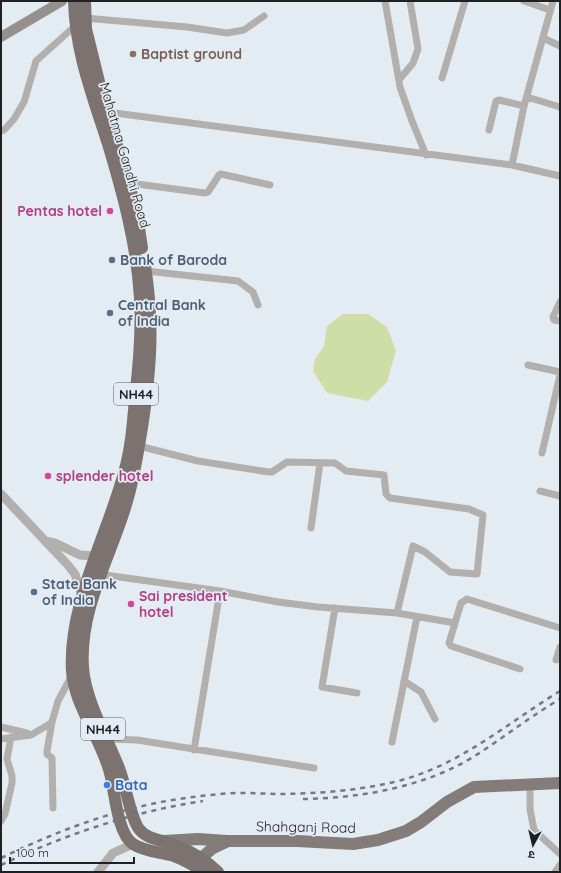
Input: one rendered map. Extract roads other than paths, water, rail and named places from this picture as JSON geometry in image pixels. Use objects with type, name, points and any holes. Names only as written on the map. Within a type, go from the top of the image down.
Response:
[{"type":"highway","name":"Mahatma Gandhi Road","points":[[74,1],[75,26],[80,55],[95,111],[107,143],[126,205],[139,270],[141,314],[140,351],[131,444],[110,519],[96,556],[95,574],[82,651],[83,669],[91,702],[108,739],[117,777],[123,832],[133,844],[148,850],[196,861],[204,872]]},
{"type":"highway","name":"Mahatma Gandhi Road","points":[[84,1],[87,36],[107,112],[136,208],[146,271],[152,336],[139,446],[128,497],[83,598],[75,627],[72,653],[72,674],[79,699],[117,777],[137,827],[145,835],[174,844],[196,861],[217,871]]},
{"type":"main road","points":[[1,37],[62,1]]},
{"type":"main road","name":"Shahganj Road","points":[[164,842],[198,839],[353,844],[378,840],[406,831],[421,822],[447,802],[474,787],[560,783]]},
{"type":"main road","points":[[217,871],[214,856],[218,849],[228,841]]},
{"type":"main road","name":"Shahganj Road","points":[[196,861],[213,848],[228,841]]},
{"type":"street","points":[[385,1],[399,80],[412,121],[426,155]]},
{"type":"street","points":[[399,80],[413,63],[418,49],[410,1]]},
{"type":"street","points":[[442,78],[465,1]]},
{"type":"street","points":[[524,1],[550,10]]},
{"type":"street","points":[[512,165],[524,106],[553,1]]},
{"type":"street","points":[[85,18],[187,27],[233,33],[244,30],[264,16]]},
{"type":"street","points":[[1,131],[4,130],[14,119],[24,102],[36,61],[75,26]]},
{"type":"street","points":[[543,38],[560,46]]},
{"type":"street","points":[[527,96],[560,107]]},
{"type":"street","points":[[489,130],[496,101],[499,100],[524,106]]},
{"type":"street","points":[[107,112],[426,155],[512,165],[560,176]]},
{"type":"street","points":[[128,183],[205,193],[208,192],[221,174],[270,185]]},
{"type":"street","points":[[146,271],[238,281],[253,292],[258,305]]},
{"type":"street","points":[[560,302],[553,315],[554,320],[560,322]]},
{"type":"street","points":[[528,365],[560,374],[542,453]]},
{"type":"street","points":[[139,446],[198,461],[269,472],[272,472],[286,462],[335,463],[346,471],[384,474],[386,494],[390,498],[469,509],[483,515],[477,574],[450,572],[425,552],[413,546],[396,613]]},
{"type":"street","points":[[311,528],[320,463]]},
{"type":"street","points":[[540,491],[560,496]]},
{"type":"street","points":[[1,494],[75,574],[83,598]]},
{"type":"street","points":[[45,541],[55,543],[80,555],[96,556]]},
{"type":"street","points":[[95,574],[220,591],[278,602],[396,613],[454,623]]},
{"type":"street","points":[[194,750],[220,591]]},
{"type":"street","points":[[520,669],[451,646],[449,642],[461,603],[467,600],[560,628]]},
{"type":"street","points":[[335,608],[322,687],[356,693]]},
{"type":"street","points":[[392,742],[417,617]]},
{"type":"street","points":[[556,660],[560,647]]},
{"type":"street","points":[[52,808],[52,760],[46,751],[58,701],[72,674]]},
{"type":"street","points":[[404,680],[420,692],[435,719]]},
{"type":"street","points":[[1,738],[31,735],[52,722]]},
{"type":"street","points":[[1,727],[31,735]]},
{"type":"street","points":[[1,821],[5,814],[12,783],[12,776],[7,759],[11,737]]},
{"type":"street","points":[[108,739],[137,740],[314,768]]},
{"type":"street","points":[[530,785],[530,809],[534,830],[560,854]]},
{"type":"street","points":[[98,872],[113,853],[133,844]]},
{"type":"street","points":[[555,872],[560,865]]},
{"type":"railway","points":[[1,858],[77,825],[129,809],[155,803],[227,793],[319,793],[364,788],[394,782],[417,775],[460,755],[481,743],[560,691]]},
{"type":"railway","points":[[303,799],[373,793],[418,782],[440,774],[481,752],[560,699]]},
{"type":"railway","points":[[1,865],[50,843],[125,818],[151,811],[203,801]]},
{"type":"place","name":"Baptist ground","points":[[133,54]]},
{"type":"place","name":"Pentas hotel","points":[[110,211]]},
{"type":"place","name":"Bank of Baroda","points":[[112,260]]},
{"type":"place","name":"Central Bank of India","points":[[110,313]]},
{"type":"place","name":"splender hotel","points":[[48,476]]},
{"type":"place","name":"State Bank of India","points":[[34,592]]},
{"type":"place","name":"Sai president hotel","points":[[131,604]]},
{"type":"place","name":"Bata","points":[[107,785]]}]
